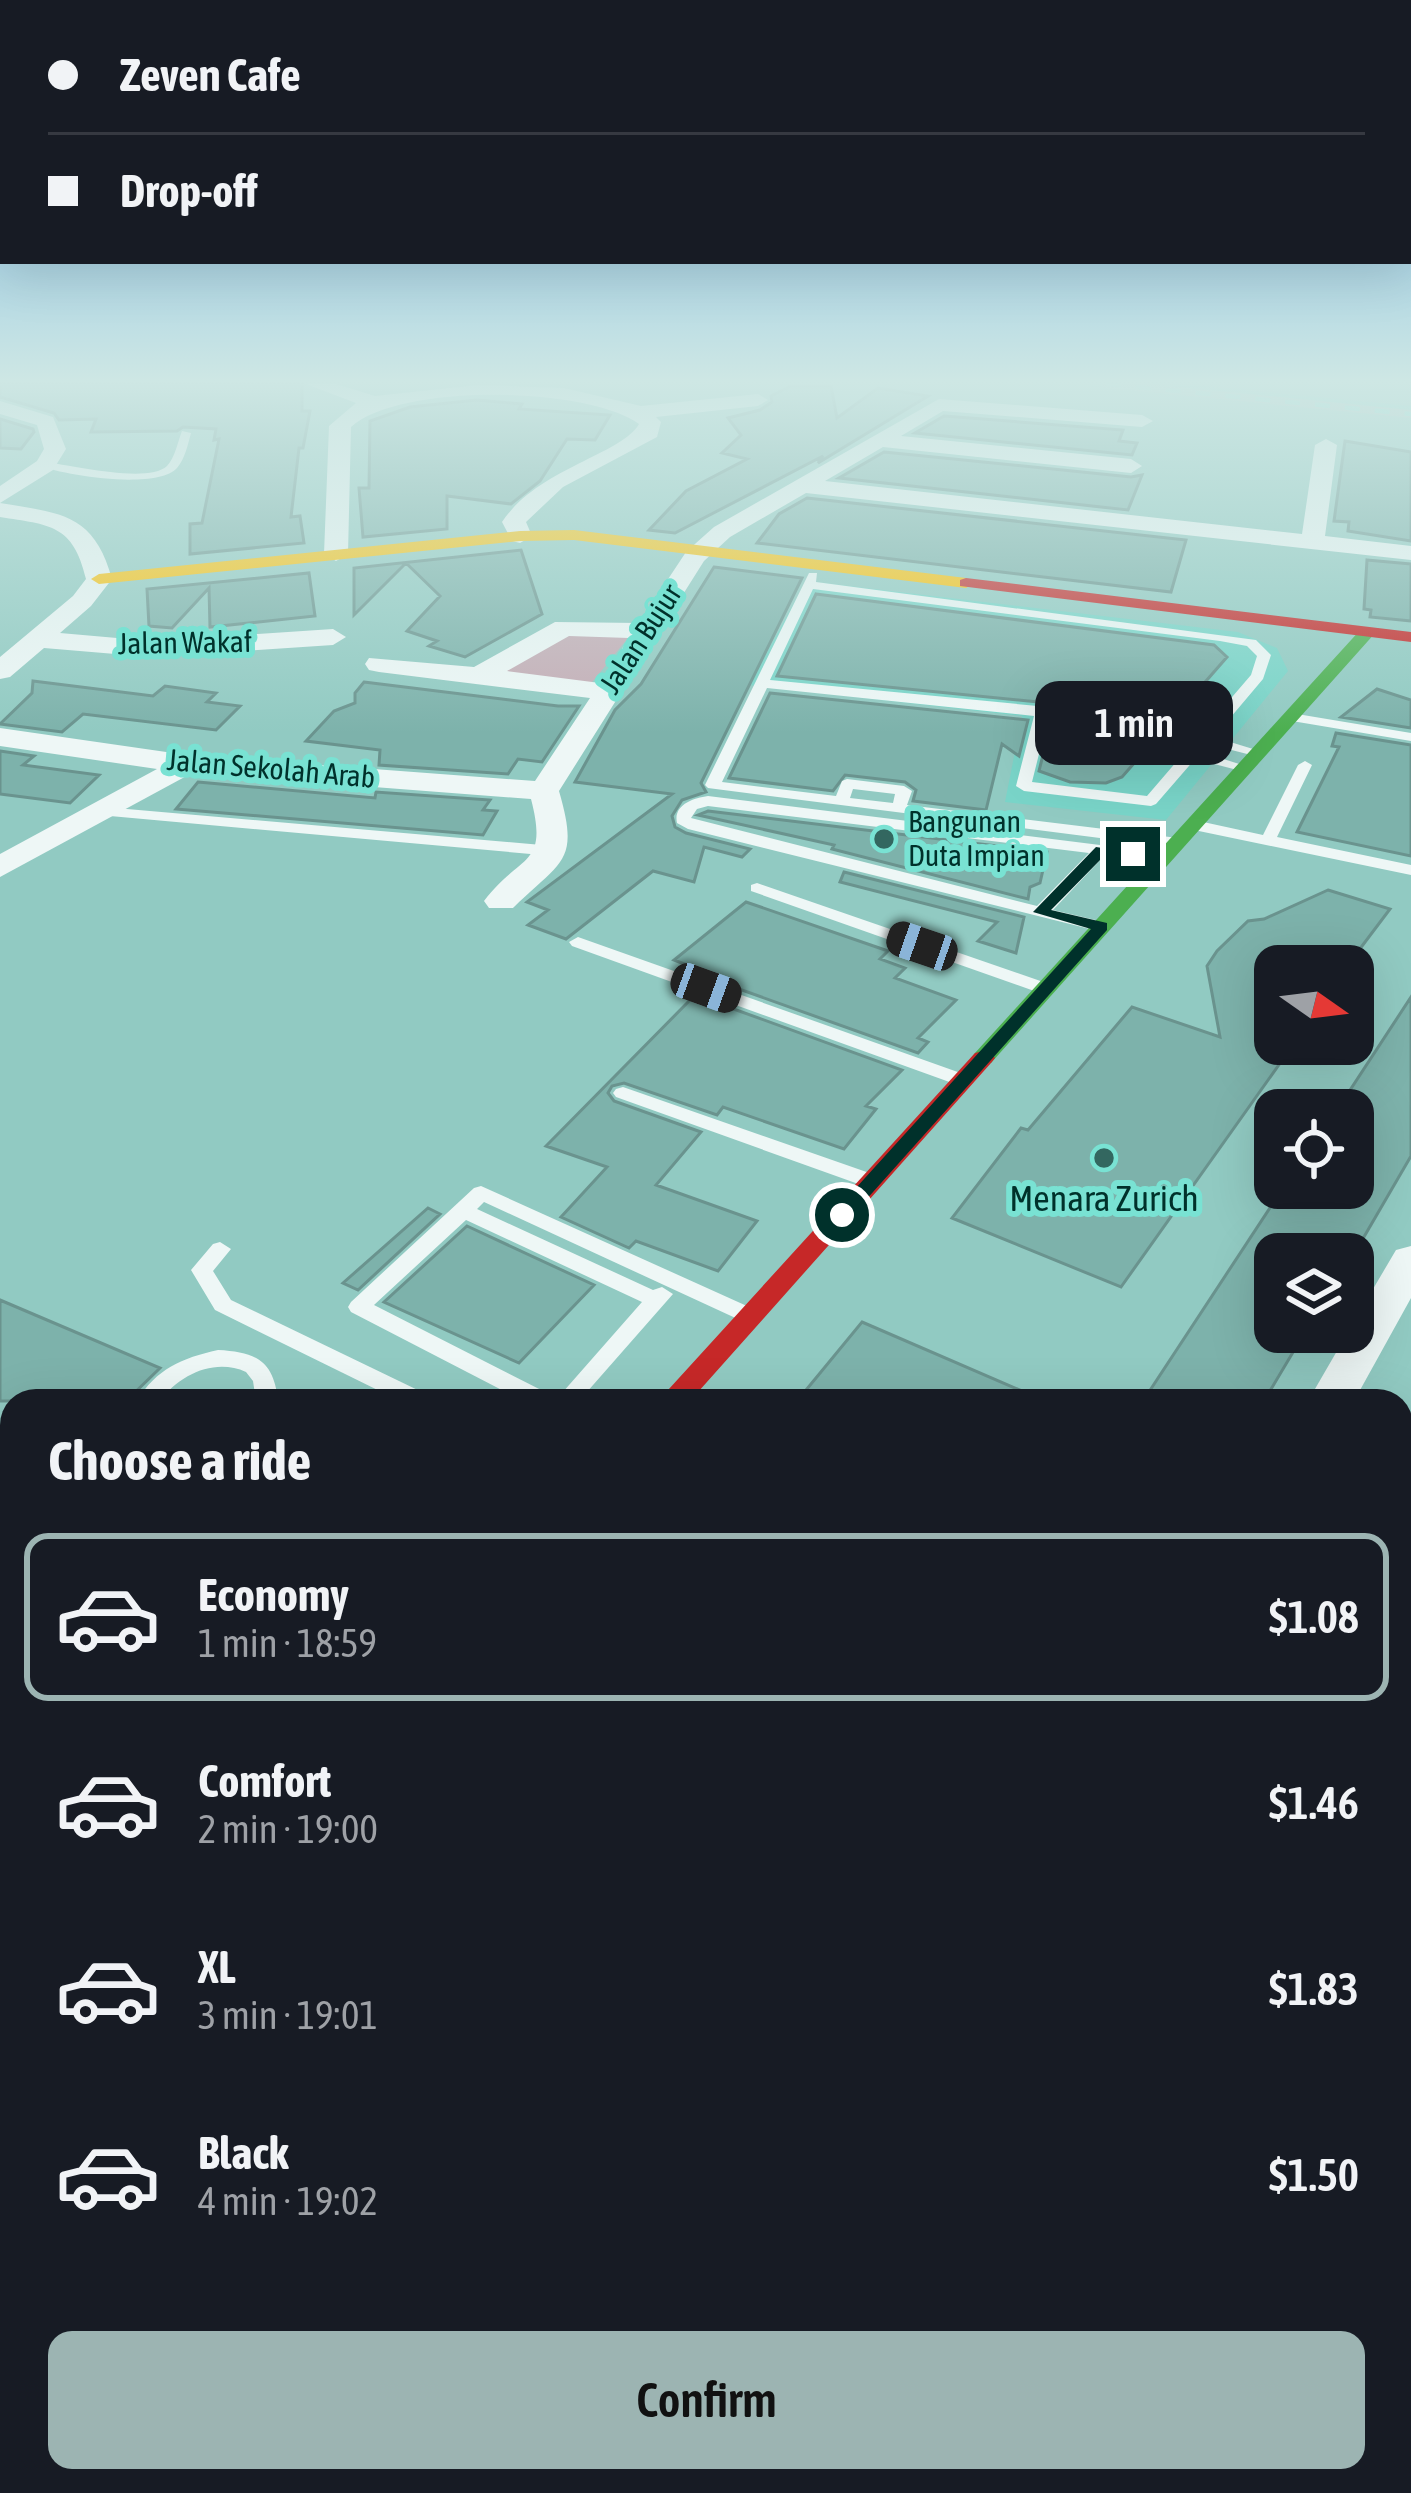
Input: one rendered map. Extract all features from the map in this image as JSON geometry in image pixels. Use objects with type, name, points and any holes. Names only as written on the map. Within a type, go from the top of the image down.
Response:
[{"type":"street","points":[[336,554],[338,500]]},
{"type":"street","points":[[520,536],[514,522],[530,500]]},
{"type":"street","name":"Jalan Bujur","points":[[544,790],[702,550],[773,500]]},
{"type":"street","points":[[932,500],[1411,553]]},
{"type":"street","points":[[1312,544],[1318,500]]},
{"type":"street","name":"Jalan Wakaf","points":[[0,510],[77,529],[92,544],[99,579],[82,601],[0,671]]},
{"type":"street","points":[[99,579],[520,536],[574,535],[702,550],[813,574],[1411,637]]},
{"type":"street","points":[[1254,618],[1331,674]]},
{"type":"street","points":[[479,676],[564,628],[645,631]]},
{"type":"street","points":[[684,1389],[1368,632]]},
{"type":"street","name":"Jalan Wakaf","points":[[37,639],[151,649],[333,638]]},
{"type":"street","points":[[379,664],[607,692]]},
{"type":"street","name":"Jalan Sekolah Arab","points":[[0,737],[187,764],[544,790]]},
{"type":"street","points":[[0,867],[187,764]]},
{"type":"street","points":[[501,901],[553,851],[556,835],[544,790]]},
{"type":"street","points":[[1338,1389],[1411,1260]]},
{"type":"lane","points":[[763,683],[1042,711],[1024,786],[1150,801],[1258,676],[1264,655],[1251,644],[813,574],[713,785],[1181,839],[1268,840],[1411,870]]},
{"type":"lane","points":[[1291,717],[1408,733]]},
{"type":"lane","points":[[1202,738],[1252,761]]},
{"type":"lane","points":[[1189,753],[1252,761]]},
{"type":"lane","points":[[1268,840],[1306,765]]},
{"type":"lane","points":[[1102,927],[682,820],[691,805],[708,801],[1101,850],[1181,839]]},
{"type":"lane","points":[[104,812],[553,851]]},
{"type":"lane","points":[[1041,912],[1101,850]]},
{"type":"lane","points":[[757,888],[1046,989]]},
{"type":"lane","points":[[578,942],[963,1081]]},
{"type":"lane","points":[[623,1093],[872,1182]]},
{"type":"lane","points":[[520,1389],[359,1307],[464,1211],[664,1291],[750,1316]]},
{"type":"lane","points":[[220,1250],[202,1270],[223,1305],[395,1389]]},
{"type":"lane","points":[[577,1389],[664,1291]]},
{"type":"lane","points":[[158,1389],[172,1372],[210,1358],[247,1363],[269,1389]]},
{"type":"shaded area","points":[[806,581],[1238,632],[1277,648],[1288,671],[1166,820],[1005,802],[1022,716],[749,685]]},
{"type":"shaded area","points":[[570,631],[632,633],[589,686],[502,672]]},
{"type":"building","points":[[207,500],[293,500],[291,517],[300,516],[304,543],[190,554],[190,524],[202,523]]},
{"type":"building","points":[[360,500],[447,500],[447,529],[363,537]]},
{"type":"building","points":[[677,500],[738,500],[675,533],[649,530]]},
{"type":"building","points":[[803,500],[828,500],[1186,540],[1171,592],[757,543],[779,514]]},
{"type":"building","points":[[1041,500],[1132,500],[1128,510]]},
{"type":"building","points":[[1337,500],[1411,500],[1411,541],[1348,531],[1349,522],[1334,521]]},
{"type":"building","points":[[521,550],[542,614],[465,657],[429,646],[437,641],[407,631],[440,596],[406,563],[354,615],[354,568]]},
{"type":"building","points":[[1367,560],[1411,564],[1411,621],[1370,617],[1371,610],[1364,609]]},
{"type":"building","points":[[714,567],[802,578],[701,783],[706,792],[682,800],[672,816],[675,827],[686,833],[750,849],[742,857],[704,847],[694,882],[653,871],[566,939],[528,925],[548,910],[527,902],[672,794],[575,782],[615,710],[641,684]]},
{"type":"building","points":[[309,573],[315,616],[210,627],[209,588],[172,628],[149,626],[147,589]]},
{"type":"building","points":[[816,594],[1214,645],[1227,657],[1122,777],[1106,783],[1070,782],[1039,771],[1054,711],[1048,703],[777,676]]},
{"type":"building","points":[[33,681],[153,696],[165,686],[216,693],[207,702],[240,706],[216,730],[83,714],[62,732],[0,724],[32,693]]},
{"type":"building","points":[[364,682],[579,706],[542,762],[518,759],[508,774],[379,765],[380,750],[306,741],[334,711],[355,703],[355,693]]},
{"type":"building","points":[[1377,689],[1411,700],[1411,728],[1341,717]]},
{"type":"building","points":[[770,693],[1028,720],[1019,756],[1002,744],[986,810],[913,801],[916,790],[905,782],[845,775],[833,791],[729,778]]},
{"type":"building","points":[[1336,733],[1411,745],[1411,856],[1297,832],[1339,747],[1332,746]]},
{"type":"building","points":[[0,751],[34,756],[23,765],[99,775],[70,803],[0,794]]},
{"type":"building","points":[[198,782],[375,798],[376,792],[490,800],[483,810],[497,811],[483,835],[176,809]]},
{"type":"building","name":"Bangunan Duta Impian","points":[[708,811],[1047,852],[1040,883],[1030,887],[1028,899],[832,849],[834,845],[698,815]]},
{"type":"building","points":[[844,872],[1024,917],[1016,953],[978,941],[997,922],[840,882]]},
{"type":"building","name":"Menara Zurich","points":[[1328,890],[1390,909],[1363,945],[1254,945],[1254,1065],[1279,1065],[1262,1089],[1254,1089],[1254,1100],[1121,1287],[952,1218],[1021,1128],[1028,1130],[1132,1007],[1220,1037],[1207,966],[1248,921],[1264,919]]},
{"type":"building","points":[[746,902],[888,951],[880,959],[905,968],[895,978],[956,1000],[918,1038],[928,1042],[918,1053],[711,979],[715,976],[674,960]]},
{"type":"building","points":[[695,995],[902,1070],[866,1106],[876,1109],[844,1149],[723,1107],[717,1115],[624,1083],[612,1086],[608,1093],[614,1101],[701,1132],[656,1185],[757,1221],[718,1271],[636,1241],[629,1248],[561,1217],[607,1167],[546,1146]]},
{"type":"building","points":[[1411,997],[1411,1156],[1366,1233],[1254,1233],[1254,1353],[1293,1353],[1271,1389],[1151,1389],[1269,1209],[1374,1209],[1374,1089],[1351,1089],[1366,1065],[1374,1065],[1374,1054]]},
{"type":"building","points":[[428,1208],[440,1214],[358,1290],[343,1283]]},
{"type":"building","points":[[467,1226],[594,1285],[519,1363],[384,1302]]},
{"type":"building","points":[[0,1300],[160,1368],[138,1389],[0,1389]]},
{"type":"building","points":[[862,1322],[1017,1389],[807,1389]]},
{"type":"traffic: fast","points":[[983,1058],[1368,632]]},
{"type":"traffic: slow","points":[[99,579],[520,536],[574,535],[966,583]]},
{"type":"traffic: jam","points":[[966,583],[1411,637]]},
{"type":"traffic: jam","points":[[684,1389],[983,1058]]},
{"type":"place","name":"Bangunan Duta Impian","points":[[884,839]]},
{"type":"place","name":"Menara Zurich","points":[[1104,1158]]},
{"type":"route","points":[[842,1215],[1102,927],[1041,912],[1101,850],[1133,854]]}]
